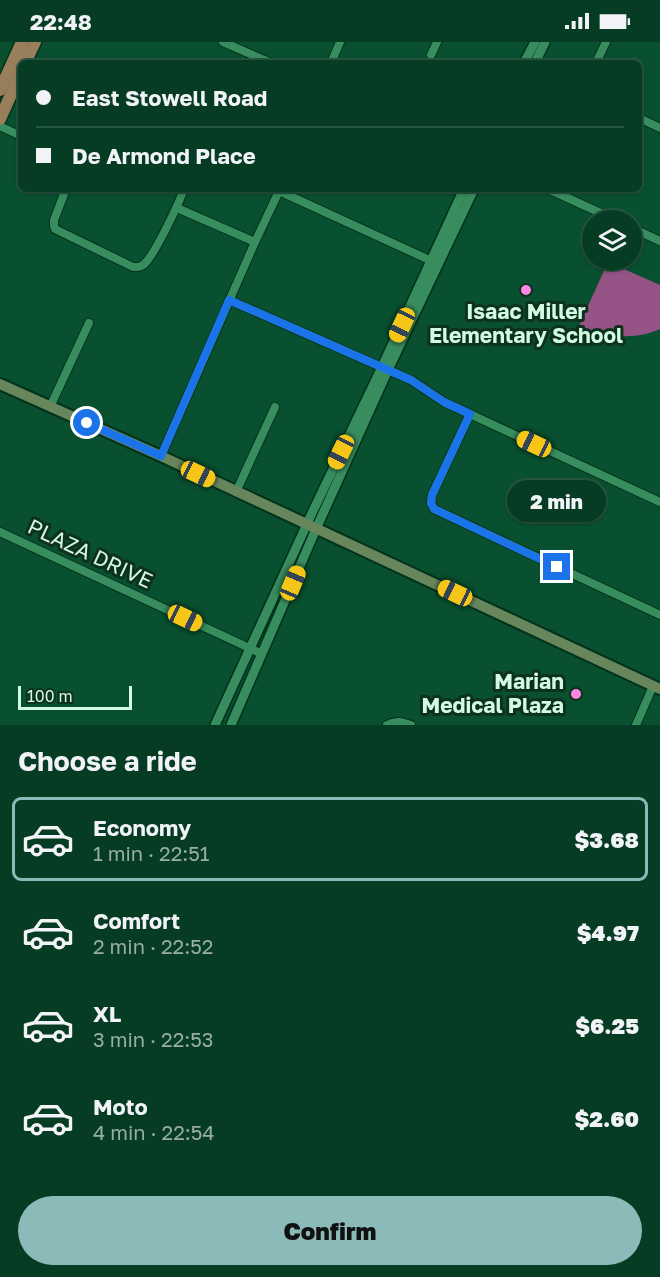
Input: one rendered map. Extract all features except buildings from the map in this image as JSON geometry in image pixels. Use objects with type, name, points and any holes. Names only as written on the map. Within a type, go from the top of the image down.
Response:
[{"type":"main road","points":[[0,90],[22,42]]},
{"type":"main road","points":[[26,60],[35,42]]},
{"type":"main road","points":[[0,119],[18,79]]},
{"type":"main road","points":[[0,384],[161,456],[656,687]]},
{"type":"street","points":[[223,42],[264,60]]},
{"type":"street","points":[[332,60],[340,42]]},
{"type":"street","points":[[431,55],[437,42]]},
{"type":"street","points":[[526,60],[535,42]]},
{"type":"street","points":[[536,60],[545,42]]},
{"type":"street","points":[[597,60],[606,42]]},
{"type":"street","points":[[642,119],[660,128]]},
{"type":"street","points":[[0,126],[18,135]]},
{"type":"street","points":[[65,192],[54,220],[55,229],[133,267],[139,267],[148,260],[177,208],[183,192]]},
{"type":"street","points":[[161,456],[279,192]]},
{"type":"street","points":[[284,192],[435,262]]},
{"type":"street","points":[[215,725],[435,262],[464,192]]},
{"type":"street","points":[[435,262],[472,192]]},
{"type":"street","points":[[555,192],[594,210]]},
{"type":"street","points":[[177,208],[255,242]]},
{"type":"street","points":[[642,233],[660,241]]},
{"type":"street","points":[[229,300],[411,380],[444,402],[660,502]]},
{"type":"street","points":[[50,407],[89,324]]},
{"type":"street","points":[[236,492],[275,407]]},
{"type":"street","points":[[470,414],[432,495],[431,503],[434,509],[660,615]]},
{"type":"street","points":[[231,725],[262,654],[311,527]]},
{"type":"street","name":"PLAZA DRIVE","points":[[0,532],[262,654]]},
{"type":"street","points":[[636,725],[656,687]]},
{"type":"street","points":[[391,723],[402,722],[411,725]]},
{"type":"shaded area","points":[[604,270],[626,270],[660,285],[660,329],[640,335],[619,336],[578,328]]},
{"type":"place","name":"Isaac Miller Elementary School","points":[[526,290]]},
{"type":"place","name":"Marian Medical Plaza","points":[[576,694]]},
{"type":"route","points":[[87,423],[161,456],[229,300],[411,380],[444,402],[470,414],[432,495],[431,503],[434,509],[557,567]]}]
